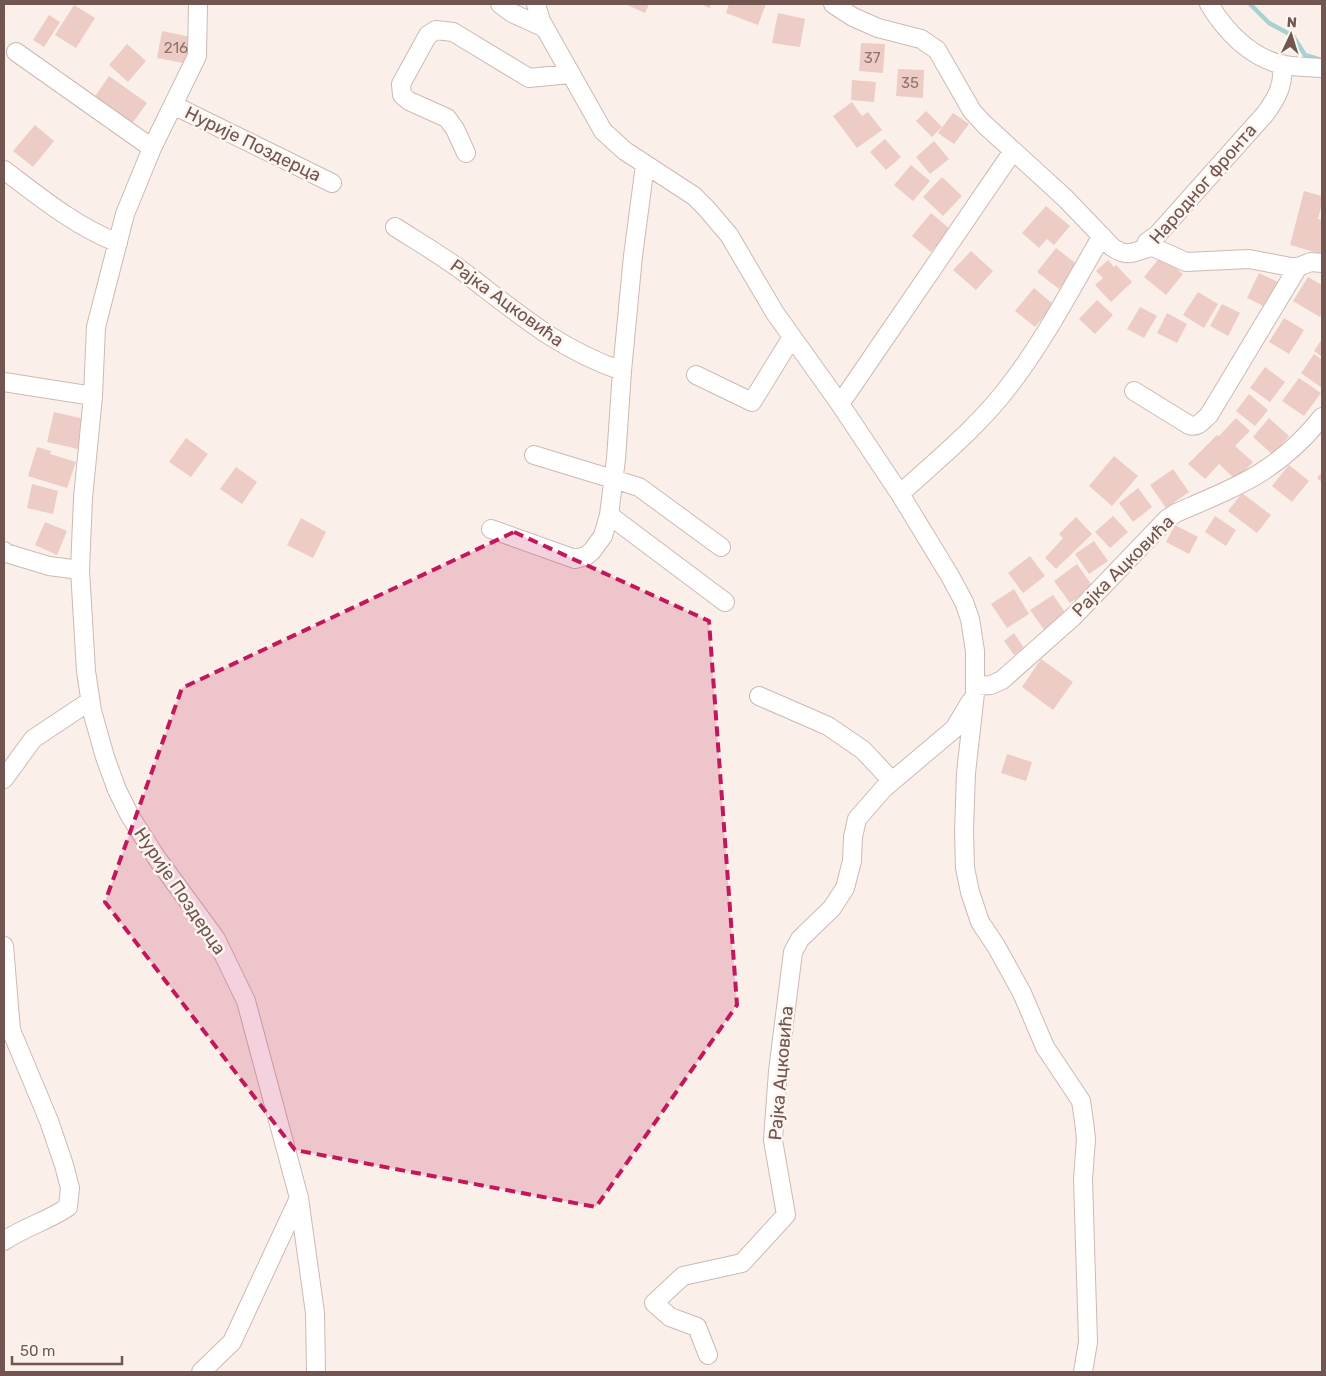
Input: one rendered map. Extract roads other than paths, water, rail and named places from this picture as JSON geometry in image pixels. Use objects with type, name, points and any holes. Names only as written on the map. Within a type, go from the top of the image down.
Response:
[{"type":"street","name":"Нурије Поздерца","points":[[198,4],[198,56],[152,148],[125,214],[96,327],[93,396],[83,498],[80,570],[86,671],[90,701],[98,733],[112,775],[130,816],[167,874],[208,927],[240,989],[250,1015],[300,1198],[315,1313],[316,1372]]},
{"type":"street","points":[[500,4],[512,13],[545,28]]},
{"type":"street","points":[[536,4],[545,28],[603,131],[625,151],[694,196],[706,208],[738,249],[792,338],[840,404],[900,494],[964,602],[970,619],[974,642],[976,690],[966,774],[965,868],[970,892],[980,922],[1018,985],[1042,1041],[1081,1101],[1086,1139],[1083,1179],[1088,1342],[1083,1372]]},
{"type":"street","points":[[833,4],[868,24],[930,44],[937,50],[972,111],[1119,252],[1132,254],[1147,248]]},
{"type":"street","points":[[1209,4],[1217,17],[1245,46],[1264,58],[1282,64],[1322,68]]},
{"type":"street","points":[[466,153],[455,129],[447,118],[409,101],[402,95],[401,84],[428,35],[436,30],[453,32],[529,78],[570,74]]},
{"type":"street","points":[[16,52],[152,148]]},
{"type":"street","name":"Народног фронта","points":[[1282,64],[1282,84],[1277,97],[1265,114],[1158,234],[1148,242],[1147,248],[1158,248],[1186,262],[1249,259],[1298,267],[1311,262],[1322,262]]},
{"type":"street","name":"Нурије Поздерца","points":[[174,105],[332,183]]},
{"type":"street","points":[[840,404],[1013,151]]},
{"type":"street","points":[[491,529],[575,559],[580,559],[592,551],[607,526],[614,478],[633,256],[645,165]]},
{"type":"street","points":[[4,170],[76,222],[96,234],[118,243]]},
{"type":"street","name":"Рајка Ацковића","points":[[396,227],[445,258],[540,331],[587,358],[622,371]]},
{"type":"street","points":[[900,494],[974,426],[1009,387],[1028,360],[1102,236]]},
{"type":"street","points":[[1134,391],[1188,425],[1194,427],[1198,425],[1208,414],[1298,267]]},
{"type":"street","points":[[696,375],[752,402],[792,338]]},
{"type":"street","points":[[4,382],[93,396]]},
{"type":"street","name":"Рајка Ацковића","points":[[708,1354],[697,1327],[670,1317],[654,1303],[683,1276],[742,1263],[786,1215],[773,1140],[778,1071],[793,952],[800,939],[832,908],[846,888],[852,861],[853,837],[857,819],[874,798],[892,781],[954,729],[976,690],[1002,680],[1073,617],[1167,519],[1176,512],[1236,488],[1269,469],[1282,460],[1322,417]]},
{"type":"street","points":[[534,455],[640,487],[721,547]]},
{"type":"street","points":[[609,515],[725,602]]},
{"type":"street","points":[[4,551],[49,566],[80,570]]},
{"type":"street","points":[[759,696],[828,726],[863,750],[892,781]]},
{"type":"street","points":[[4,779],[33,739],[90,701]]},
{"type":"street","points":[[4,946],[11,1030],[49,1121],[70,1188],[68,1207],[56,1216],[17,1232],[4,1241]]},
{"type":"street","points":[[201,1372],[232,1342],[300,1198]]},
{"type":"waterway","points":[[1250,4],[1269,23],[1293,36],[1305,55],[1321,60]]}]
